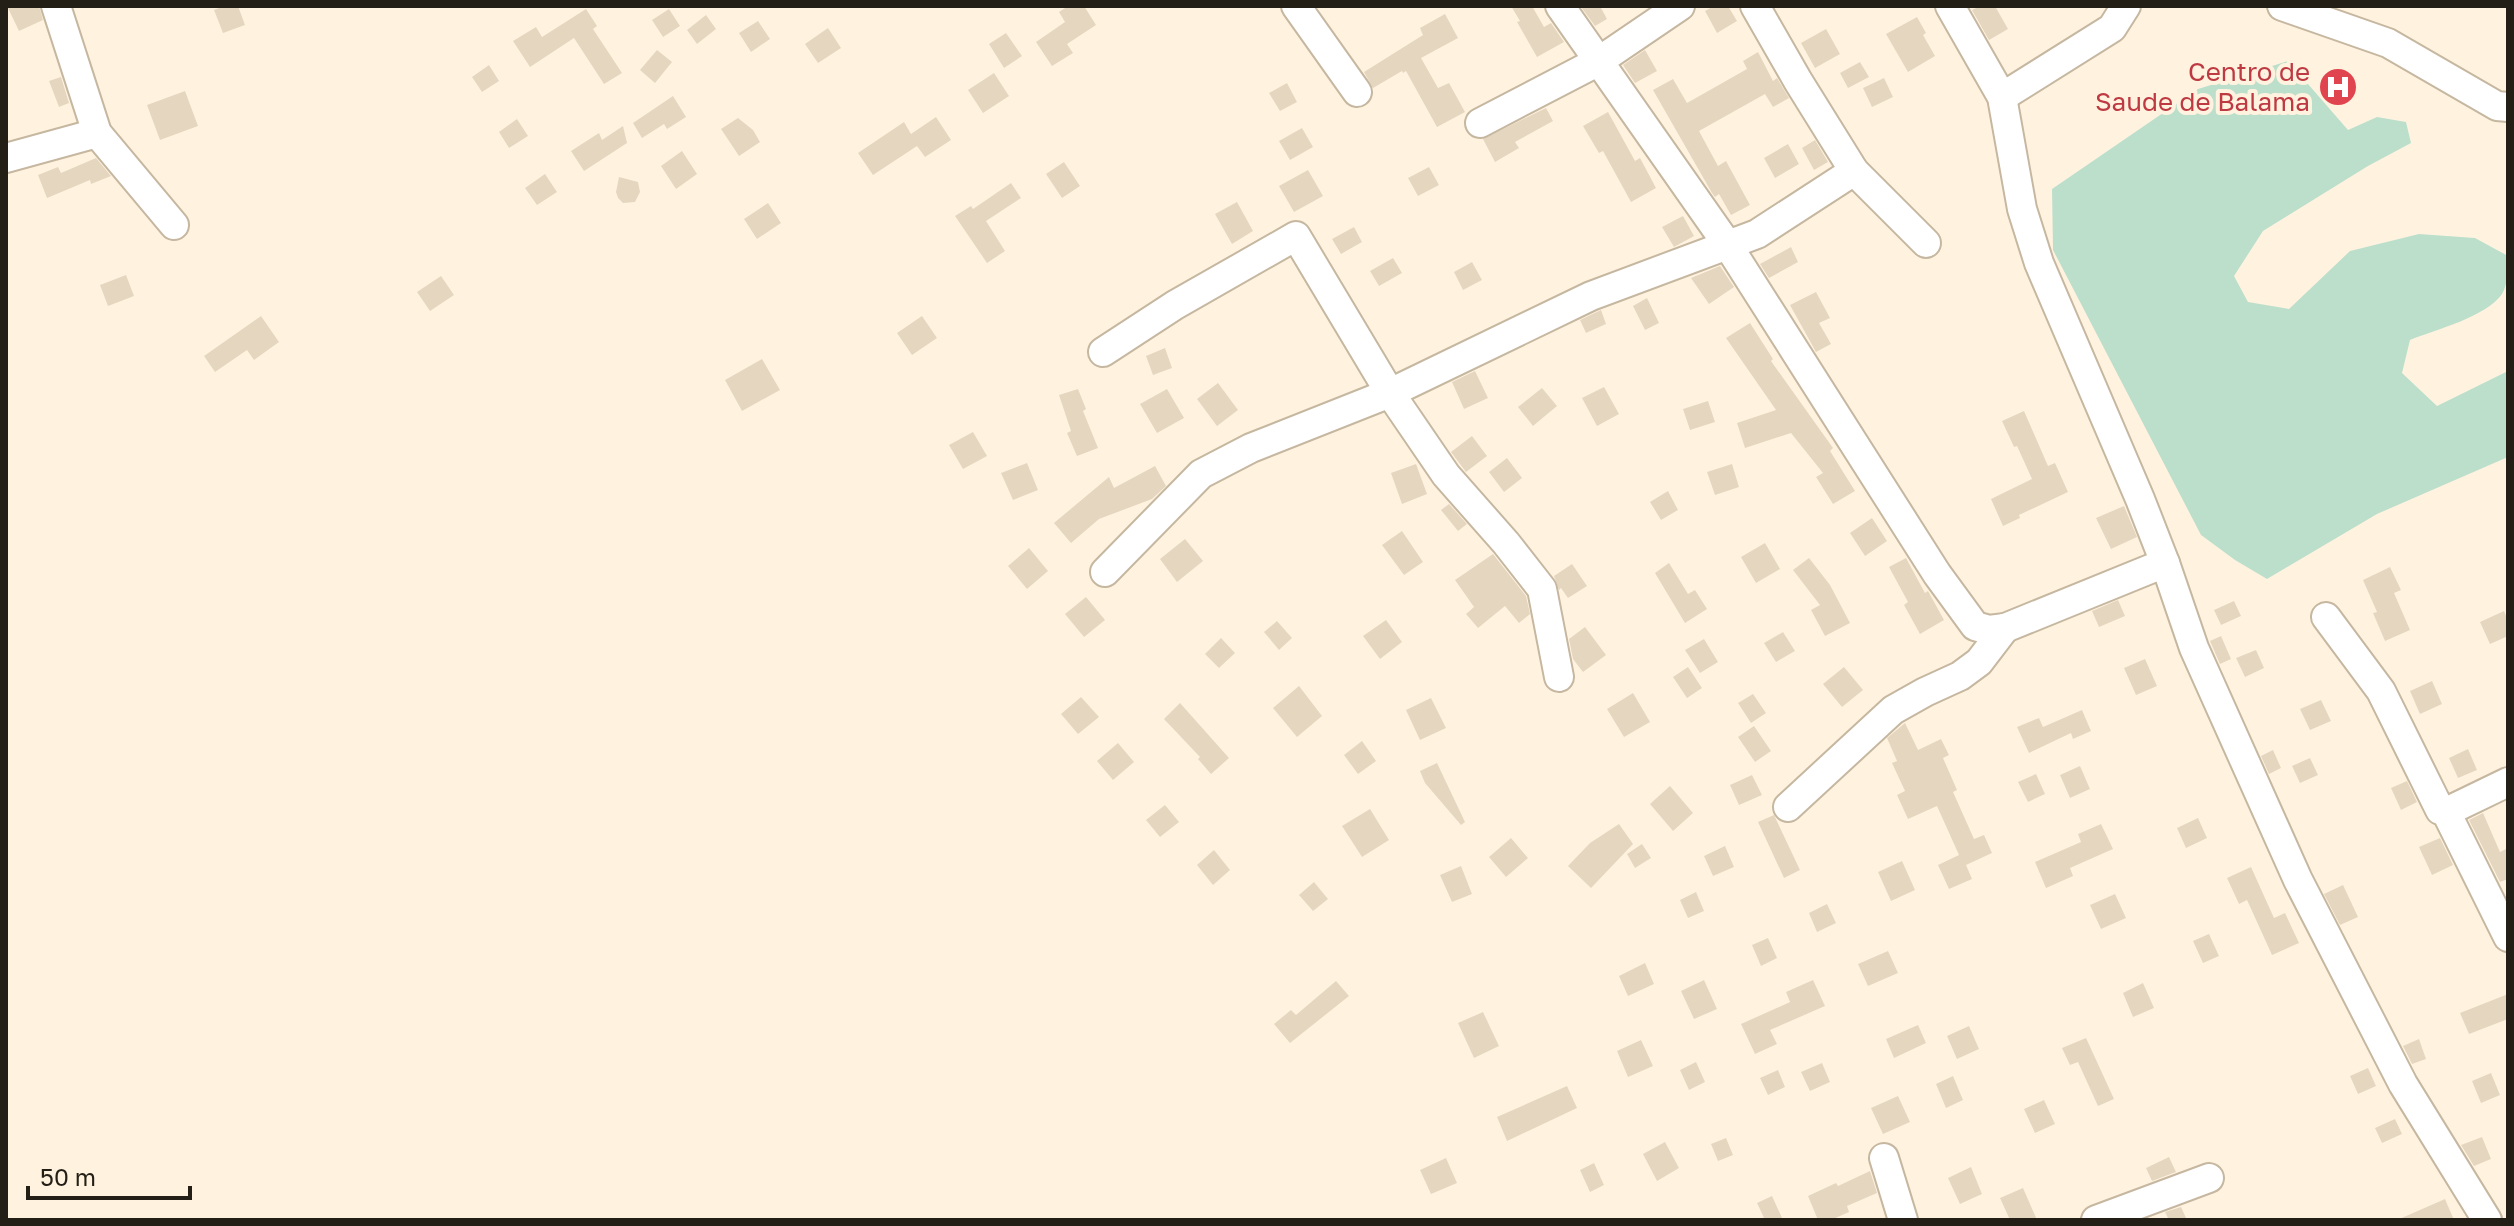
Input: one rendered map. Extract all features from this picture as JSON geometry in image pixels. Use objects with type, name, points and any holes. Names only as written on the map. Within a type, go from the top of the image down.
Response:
[{"type":"street","points":[[56,6],[97,133],[174,225]]},
{"type":"street","points":[[1296,6],[1357,92]]},
{"type":"street","points":[[1560,6],[1727,244],[1929,560],[1975,626],[1989,630],[2005,628],[2165,563]]},
{"type":"street","points":[[1480,123],[1599,61],[1680,6]]},
{"type":"street","points":[[1755,6],[1854,171],[1926,243]]},
{"type":"street","points":[[1950,6],[2002,97],[2022,209],[2039,263],[2165,563],[2194,648],[2298,880],[2403,1084],[2487,1220]]},
{"type":"street","points":[[2002,97],[2112,28],[2126,6]]},
{"type":"street","points":[[2282,6],[2388,43],[2497,106],[2508,107]]},
{"type":"street","points":[[6,158],[97,133]]},
{"type":"street","points":[[1105,572],[1201,474],[1251,448],[1390,393],[1591,296],[1757,234],[1854,171]]},
{"type":"street","points":[[1103,352],[1175,305],[1296,236],[1390,393],[1446,475],[1542,589],[1559,677]]},
{"type":"street","points":[[2326,617],[2381,691],[2440,810],[2446,812],[2508,782]]},
{"type":"street","points":[[1788,807],[1893,710],[1960,676],[1979,662],[2005,628]]},
{"type":"street","points":[[2446,812],[2508,937]]},
{"type":"street","points":[[1884,1158],[1903,1220]]},
{"type":"street","points":[[2096,1220],[2209,1178]]},
{"type":"green space","points":[[2288,61],[2348,130],[2377,117],[2406,122],[2411,143],[2263,231],[2234,276],[2248,302],[2289,309],[2350,251],[2419,234],[2475,238],[2508,256],[2507,281],[2502,294],[2472,316],[2410,340],[2402,373],[2437,406],[2508,371],[2508,457],[2377,514],[2267,579],[2201,535],[2053,250],[2052,189],[2198,89]]},
{"type":"building","points":[[7,6],[39,6],[43,20],[19,31]]},
{"type":"building","points":[[238,6],[245,25],[223,33],[214,10]]},
{"type":"building","points":[[1068,6],[1084,6],[1096,25],[1067,44],[1073,53],[1052,66],[1036,42],[1065,22],[1059,12]]},
{"type":"building","points":[[1511,6],[1532,6],[1544,27],[1551,23],[1564,42],[1537,57]]},
{"type":"building","points":[[1600,6],[1607,19],[1595,26],[1581,7]]},
{"type":"building","points":[[1714,6],[1728,6],[1737,21],[1717,33],[1705,11]]},
{"type":"building","points":[[1980,6],[1995,6],[2008,29],[1989,40],[1972,10]]},
{"type":"building","points":[[586,9],[597,26],[593,29],[622,73],[604,84],[574,38],[530,67],[513,41],[536,27],[542,37]]},
{"type":"building","points":[[669,9],[680,26],[663,37],[652,20]]},
{"type":"building","points":[[1445,14],[1458,38],[1421,58],[1438,88],[1449,83],[1465,112],[1437,127],[1406,71],[1373,88],[1364,72],[1423,35],[1420,28]]},
{"type":"building","points":[[706,15],[716,29],[697,44],[687,30]]},
{"type":"building","points":[[1917,17],[1935,56],[1908,72],[1886,34]]},
{"type":"building","points":[[758,21],[770,39],[751,52],[739,33]]},
{"type":"building","points":[[828,28],[841,48],[818,63],[805,44]]},
{"type":"building","points":[[1826,29],[1840,54],[1815,68],[1801,43]]},
{"type":"building","points":[[1006,33],[1022,56],[1004,68],[989,44]]},
{"type":"building","points":[[657,50],[672,62],[655,83],[640,70]]},
{"type":"building","points":[[1645,50],[1657,71],[1635,83],[1623,65]]},
{"type":"building","points":[[1758,52],[1773,81],[1777,78],[1789,98],[1773,107],[1765,94],[1699,131],[1718,166],[1726,161],[1750,205],[1731,215],[1719,194],[1715,197],[1712,193],[1653,90],[1673,79],[1687,103],[1747,69],[1743,61]]},
{"type":"building","points":[[1860,62],[1869,77],[1848,88],[1840,73]]},
{"type":"building","points":[[489,65],[499,81],[482,92],[472,77]]},
{"type":"building","points":[[994,73],[1009,96],[983,113],[968,90]]},
{"type":"building","points":[[61,77],[69,103],[59,107],[49,81]]},
{"type":"building","points":[[1884,78],[1893,97],[1872,107],[1863,88]]},
{"type":"building","points":[[1287,83],[1297,102],[1280,111],[1269,93]]},
{"type":"building","points":[[185,91],[198,126],[160,140],[147,105]]},
{"type":"building","points":[[673,96],[686,117],[667,129],[664,124],[642,138],[633,123]]},
{"type":"building","points":[[1546,108],[1553,121],[1515,142],[1519,148],[1495,162],[1483,139]]},
{"type":"building","points":[[1608,112],[1635,161],[1640,158],[1656,188],[1631,202],[1603,151],[1599,153],[1583,126]]},
{"type":"building","points":[[936,117],[951,140],[925,157],[917,146],[873,175],[858,153],[904,122],[911,134]]},
{"type":"building","points":[[738,118],[753,130],[760,142],[739,156],[721,129]]},
{"type":"building","points":[[517,119],[528,136],[509,148],[499,132]]},
{"type":"building","points":[[623,126],[627,143],[584,171],[571,151],[599,133],[602,140]]},
{"type":"building","points":[[1302,128],[1313,147],[1290,160],[1279,141]]},
{"type":"building","points":[[1815,140],[1828,162],[1814,170],[1802,148]]},
{"type":"building","points":[[1788,144],[1799,164],[1775,178],[1764,158]]},
{"type":"building","points":[[682,151],[697,174],[676,189],[661,166]]},
{"type":"building","points":[[96,158],[111,176],[91,184],[90,180],[47,198],[38,175],[58,167],[61,173]]},
{"type":"building","points":[[1064,162],[1080,186],[1062,198],[1046,174]]},
{"type":"building","points":[[1429,167],[1439,185],[1418,196],[1408,178]]},
{"type":"building","points":[[1308,170],[1323,196],[1294,212],[1279,186]]},
{"type":"building","points":[[545,174],[557,192],[537,205],[525,188]]},
{"type":"building","points":[[619,177],[638,182],[640,192],[635,202],[623,203],[618,198]]},
{"type":"building","points":[[1011,183],[1021,198],[986,221],[1005,251],[987,263],[955,216],[971,206],[973,209]]},
{"type":"building","points":[[1237,202],[1253,231],[1232,244],[1215,214]]},
{"type":"building","points":[[768,203],[781,223],[757,239],[744,219]]},
{"type":"building","points":[[1683,216],[1694,236],[1674,247],[1662,227]]},
{"type":"building","points":[[1354,227],[1362,242],[1341,254],[1332,239]]},
{"type":"building","points":[[1791,247],[1798,262],[1769,278],[1760,264]]},
{"type":"building","points":[[1393,258],[1402,273],[1379,286],[1370,271]]},
{"type":"building","points":[[1472,262],[1482,280],[1463,290],[1454,272]]},
{"type":"building","points":[[1720,266],[1734,287],[1709,304],[1691,278]]},
{"type":"building","points":[[126,275],[134,296],[108,306],[100,285]]},
{"type":"building","points":[[441,276],[454,295],[430,311],[417,292]]},
{"type":"building","points":[[1816,292],[1830,318],[1819,323],[1831,344],[1816,352],[1790,305]]},
{"type":"building","points":[[1647,298],[1659,323],[1645,330],[1633,306]]},
{"type":"building","points":[[1601,310],[1606,324],[1586,333],[1580,320]]},
{"type":"building","points":[[261,316],[279,342],[254,360],[247,350],[215,372],[204,356]]},
{"type":"building","points":[[922,316],[937,338],[912,355],[897,333]]},
{"type":"building","points":[[1750,323],[1773,359],[1771,361],[1833,448],[1830,451],[1855,491],[1833,504],[1816,477],[1823,473],[1791,433],[1745,448],[1737,423],[1776,410],[1726,338]]},
{"type":"building","points":[[1165,348],[1172,368],[1153,375],[1146,356]]},
{"type":"building","points":[[762,359],[780,390],[742,411],[725,380]]},
{"type":"building","points":[[1475,371],[1488,398],[1464,409],[1452,382]]},
{"type":"building","points":[[1218,383],[1238,410],[1217,426],[1197,399]]},
{"type":"building","points":[[1604,387],[1619,414],[1597,426],[1582,398]]},
{"type":"building","points":[[1542,388],[1557,406],[1533,426],[1518,407]]},
{"type":"building","points":[[1078,389],[1098,448],[1077,456],[1067,433],[1071,431],[1059,395]]},
{"type":"building","points":[[1167,389],[1184,418],[1157,433],[1140,404]]},
{"type":"building","points":[[1708,401],[1715,422],[1690,430],[1683,409]]},
{"type":"building","points":[[2024,411],[2048,466],[2055,463],[2068,492],[2003,526],[1991,499],[2032,479],[2002,421]]},
{"type":"building","points":[[973,432],[987,456],[963,469],[949,445]]},
{"type":"building","points":[[1472,436],[1487,456],[1466,472],[1451,452]]},
{"type":"building","points":[[1507,458],[1522,478],[1504,492],[1489,472]]},
{"type":"building","points":[[1027,463],[1038,490],[1013,500],[1001,473]]},
{"type":"building","points":[[1416,464],[1427,494],[1402,504],[1391,473]]},
{"type":"building","points":[[1732,464],[1739,487],[1715,495],[1707,472]]},
{"type":"building","points":[[1155,466],[1166,486],[1152,499],[1099,519],[1071,543],[1054,523],[1109,477],[1114,488]]},
{"type":"building","points":[[1668,491],[1678,510],[1661,520],[1650,502]]},
{"type":"building","points":[[1449,504],[1467,524],[1458,531],[1441,510]]},
{"type":"building","points":[[2124,506],[2137,537],[2111,549],[2096,518]]},
{"type":"building","points":[[1872,518],[1887,541],[1865,556],[1850,533]]},
{"type":"building","points":[[1402,531],[1423,562],[1404,575],[1382,545]]},
{"type":"building","points":[[1185,539],[1203,561],[1177,582],[1160,559]]},
{"type":"building","points":[[1765,543],[1780,569],[1756,583],[1741,557]]},
{"type":"building","points":[[1029,548],[1048,571],[1027,589],[1008,566]]},
{"type":"building","points":[[1493,554],[1526,596],[1530,614],[1519,623],[1505,606],[1478,628],[1466,614],[1474,607],[1455,580]]},
{"type":"building","points":[[1809,558],[1830,585],[1850,623],[1825,636],[1811,610],[1820,605],[1793,570]]},
{"type":"building","points":[[1906,558],[1944,620],[1920,634],[1904,605],[1908,602],[1889,567]]},
{"type":"building","points":[[1669,563],[1688,594],[1695,590],[1707,609],[1685,623],[1655,573]]},
{"type":"building","points":[[1572,564],[1587,586],[1568,598],[1561,588],[1559,590],[1554,576]]},
{"type":"building","points":[[2390,567],[2401,590],[2394,593],[2410,630],[2385,641],[2363,580]]},
{"type":"building","points":[[1086,597],[1105,620],[1084,637],[1065,614]]},
{"type":"building","points":[[2118,600],[2125,616],[2099,627],[2092,611]]},
{"type":"building","points":[[2234,601],[2241,616],[2221,625],[2214,610]]},
{"type":"building","points":[[2504,611],[2508,636],[2490,644],[2480,622]]},
{"type":"building","points":[[1386,620],[1402,642],[1380,659],[1363,636]]},
{"type":"building","points":[[1277,621],[1292,638],[1279,650],[1264,632]]},
{"type":"building","points":[[1585,627],[1606,655],[1583,672],[1573,659],[1569,639]]},
{"type":"building","points":[[1783,632],[1795,651],[1776,662],[1764,643]]},
{"type":"building","points":[[2221,636],[2231,659],[2220,664],[2210,641]]},
{"type":"building","points":[[1221,638],[1235,653],[1219,668],[1205,654]]},
{"type":"building","points":[[1704,639],[1718,662],[1700,673],[1685,650]]},
{"type":"building","points":[[2256,650],[2264,668],[2245,677],[2236,658]]},
{"type":"building","points":[[2145,659],[2157,686],[2136,695],[2124,668]]},
{"type":"building","points":[[1688,667],[1702,688],[1687,698],[1673,677]]},
{"type":"building","points":[[1844,667],[1863,690],[1842,707],[1823,684]]},
{"type":"building","points":[[2432,681],[2442,704],[2420,714],[2410,691]]},
{"type":"building","points":[[1299,686],[1322,716],[1297,737],[1273,708]]},
{"type":"building","points":[[1633,693],[1650,722],[1624,737],[1607,709]]},
{"type":"building","points":[[1753,694],[1766,713],[1751,723],[1738,703]]},
{"type":"building","points":[[1081,697],[1099,717],[1078,734],[1061,714]]},
{"type":"building","points":[[1431,698],[1446,728],[1420,740],[1406,710]]},
{"type":"building","points":[[2321,700],[2331,721],[2310,730],[2300,709]]},
{"type":"building","points":[[1180,703],[1229,758],[1211,774],[1198,759],[1200,757],[1164,719]]},
{"type":"building","points":[[2082,710],[2091,731],[2073,739],[2071,733],[2029,753],[2017,727],[2039,718],[2043,727]]},
{"type":"building","points":[[1905,723],[1918,750],[1941,739],[1949,755],[1943,758],[1957,790],[1953,792],[1974,839],[1984,835],[1992,853],[1966,865],[1972,879],[1949,889],[1938,865],[1959,855],[1937,806],[1908,819],[1897,795],[1905,791],[1892,763],[1897,761],[1887,738]]},
{"type":"building","points":[[1754,726],[1771,751],[1755,762],[1738,737]]},
{"type":"building","points":[[1362,741],[1376,761],[1358,774],[1344,755]]},
{"type":"building","points":[[1118,743],[1134,762],[1113,780],[1097,761]]},
{"type":"building","points":[[2468,749],[2477,770],[2458,778],[2449,758]]},
{"type":"building","points":[[2273,750],[2281,768],[2269,774],[2261,756]]},
{"type":"building","points":[[2310,758],[2318,775],[2300,783],[2292,766]]},
{"type":"building","points":[[1437,763],[1465,822],[1461,825],[1425,783],[1420,771]]},
{"type":"building","points":[[2080,766],[2090,789],[2070,798],[2060,775]]},
{"type":"building","points":[[2036,774],[2045,794],[2028,802],[2018,782]]},
{"type":"building","points":[[1752,775],[1762,795],[1739,805],[1730,785]]},
{"type":"building","points":[[2407,781],[2417,802],[2401,810],[2391,788]]},
{"type":"building","points":[[1670,786],[1693,813],[1673,831],[1650,804]]},
{"type":"building","points":[[1165,805],[1179,822],[1160,837],[1146,820]]},
{"type":"building","points":[[1370,809],[1389,840],[1362,857],[1342,826]]},
{"type":"building","points":[[2483,813],[2500,852],[2508,848],[2508,879],[2500,882],[2469,820]]},
{"type":"building","points":[[1774,815],[1800,870],[1784,878],[1758,822]]},
{"type":"building","points":[[2198,818],[2207,838],[2186,848],[2177,828]]},
{"type":"building","points":[[1619,824],[1633,844],[1591,888],[1568,866],[1590,843]]},
{"type":"building","points":[[2101,824],[2113,849],[2070,868],[2073,876],[2046,888],[2035,862],[2081,842],[2078,834]]},
{"type":"building","points":[[1511,838],[1528,858],[1506,877],[1489,857]]},
{"type":"building","points":[[2440,838],[2453,865],[2432,875],[2419,847]]},
{"type":"building","points":[[1642,844],[1651,858],[1635,868],[1627,854]]},
{"type":"building","points":[[1725,846],[1734,867],[1713,876],[1704,856]]},
{"type":"building","points":[[1214,850],[1230,870],[1213,885],[1197,865]]},
{"type":"building","points":[[1902,861],[1915,890],[1891,901],[1878,872]]},
{"type":"building","points":[[1461,866],[1472,894],[1452,902],[1440,875]]},
{"type":"building","points":[[2251,867],[2274,918],[2285,913],[2299,943],[2272,955],[2247,900],[2239,904],[2227,878]]},
{"type":"building","points":[[1314,882],[1328,899],[1313,911],[1299,895]]},
{"type":"building","points":[[2343,885],[2358,917],[2340,925],[2324,894]]},
{"type":"building","points":[[1696,892],[1704,911],[1688,918],[1680,900]]},
{"type":"building","points":[[2115,894],[2126,918],[2101,929],[2090,905]]},
{"type":"building","points":[[1827,904],[1836,923],[1817,932],[1809,913]]},
{"type":"building","points":[[2209,934],[2219,956],[2203,963],[2193,941]]},
{"type":"building","points":[[1768,938],[1777,958],[1761,966],[1752,945]]},
{"type":"building","points":[[1888,951],[1898,973],[1868,986],[1858,964]]},
{"type":"building","points":[[1645,963],[1654,984],[1628,996],[1619,976]]},
{"type":"building","points":[[1704,980],[1717,1009],[1694,1019],[1681,991]]},
{"type":"building","points":[[1813,980],[1825,1006],[1770,1030],[1777,1044],[1755,1054],[1741,1024],[1790,1002],[1786,992]]},
{"type":"building","points":[[1336,981],[1349,996],[1290,1043],[1274,1024],[1291,1010],[1296,1015]]},
{"type":"building","points":[[2143,983],[2154,1008],[2133,1017],[2123,993]]},
{"type":"building","points":[[2508,994],[2508,1019],[2469,1034],[2460,1013]]},
{"type":"building","points":[[1483,1012],[1499,1046],[1474,1058],[1458,1023]]},
{"type":"building","points":[[1918,1025],[1926,1043],[1894,1058],[1886,1039]]},
{"type":"building","points":[[1969,1026],[1979,1049],[1957,1059],[1947,1036]]},
{"type":"building","points":[[2086,1038],[2114,1099],[2098,1106],[2078,1062],[2070,1065],[2062,1048]]},
{"type":"building","points":[[2419,1039],[2426,1059],[2412,1064],[2403,1046]]},
{"type":"building","points":[[1641,1040],[1653,1066],[1628,1077],[1617,1051]]},
{"type":"building","points":[[1696,1062],[1705,1082],[1689,1090],[1680,1070]]},
{"type":"building","points":[[1822,1063],[1830,1082],[1810,1091],[1801,1072]]},
{"type":"building","points":[[2368,1068],[2376,1086],[2358,1094],[2350,1076]]},
{"type":"building","points":[[1778,1070],[1785,1087],[1768,1095],[1760,1078]]},
{"type":"building","points":[[2491,1073],[2500,1095],[2481,1103],[2472,1081]]},
{"type":"building","points":[[1953,1076],[1963,1100],[1946,1108],[1936,1084]]},
{"type":"building","points":[[1567,1086],[1577,1108],[1507,1141],[1497,1117]]},
{"type":"building","points":[[1898,1096],[1910,1122],[1883,1134],[1871,1108]]},
{"type":"building","points":[[2044,1100],[2055,1124],[2035,1133],[2024,1109]]},
{"type":"building","points":[[2395,1119],[2402,1134],[2382,1143],[2375,1128]]},
{"type":"building","points":[[2482,1137],[2491,1159],[2474,1166],[2461,1145]]},
{"type":"building","points":[[1726,1138],[1733,1155],[1718,1161],[1711,1144]]},
{"type":"building","points":[[1665,1142],[1679,1168],[1657,1181],[1643,1154]]},
{"type":"building","points":[[2169,1157],[2176,1172],[2152,1181],[2146,1168]]},
{"type":"building","points":[[1446,1158],[1457,1183],[1431,1194],[1420,1170]]},
{"type":"building","points":[[1594,1163],[1604,1185],[1590,1192],[1580,1170]]},
{"type":"building","points":[[1971,1167],[1982,1194],[1960,1204],[1948,1178]]},
{"type":"building","points":[[1870,1171],[1877,1193],[1847,1206],[1849,1212],[1831,1220],[1818,1220],[1808,1196]]},
{"type":"building","points":[[2023,1188],[2037,1220],[2010,1220],[2000,1198]]},
{"type":"building","points":[[1772,1196],[1783,1220],[1765,1220],[1757,1203]]},
{"type":"building","points":[[2445,1199],[2454,1220],[2397,1220]]},
{"type":"building","points":[[2181,1207],[2187,1220],[2169,1220],[2165,1212]]},
{"type":"place","name":"Centro de Saude de Balama","points":[[2338,87]]}]
